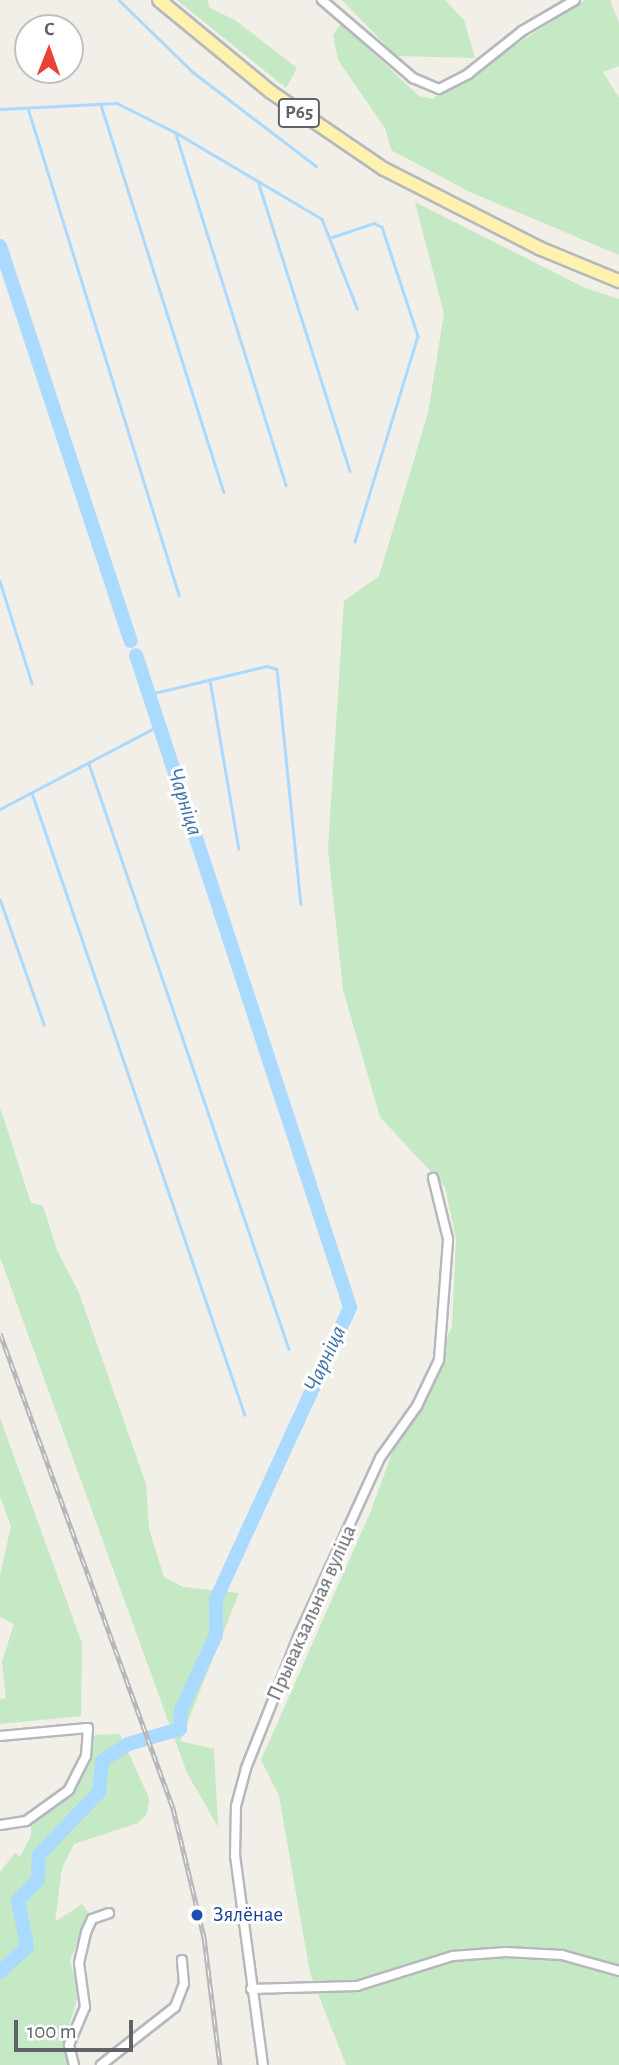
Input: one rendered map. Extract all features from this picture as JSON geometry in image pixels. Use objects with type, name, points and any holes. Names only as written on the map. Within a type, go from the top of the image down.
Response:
[{"type":"main road","name":"Р65","points":[[159,0],[271,92],[384,169],[539,248],[619,281]]},
{"type":"street","points":[[323,0],[413,78],[439,89],[468,74],[522,31],[575,0]]},
{"type":"street","name":"Прывакзальная вуліца","points":[[263,2065],[234,1846],[236,1806],[246,1768],[299,1636],[380,1458],[417,1406],[439,1360],[448,1238],[433,1178]]},
{"type":"street","points":[[0,1736],[88,1728],[86,1756],[69,1790],[26,1821],[0,1825]]},
{"type":"street","points":[[74,2065],[69,2045],[85,2007],[79,1963],[86,1932],[92,1919],[110,1913]]},
{"type":"street","points":[[251,1989],[356,1986],[453,1956],[506,1952],[562,1955],[619,1971]]},
{"type":"street","points":[[101,2065],[175,2007],[184,1984],[182,1960]]},
{"type":"green space","points":[[177,0],[207,0],[210,8],[235,20],[297,68],[286,88]]},
{"type":"green space","points":[[342,0],[445,0],[464,20],[475,58],[396,56]]},
{"type":"green space","points":[[585,0],[610,0],[619,23],[619,66],[603,72],[619,98],[619,255],[470,192],[391,150],[385,128],[338,60],[333,35],[341,23],[419,96],[432,99]]},
{"type":"green space","points":[[415,202],[585,288],[619,299],[619,2065],[346,2065],[310,1973],[279,1796],[261,1760],[370,1513],[398,1437],[452,1327],[456,1239],[445,1187],[380,1117],[343,990],[328,849],[344,601],[379,576],[428,413],[444,314]]},
{"type":"green space","points":[[0,1107],[31,1203],[43,1206],[57,1250],[79,1293],[146,1484],[149,1529],[164,1577],[183,1587],[239,1593],[180,1741],[214,1749],[218,1827],[187,1773],[0,1257]]},
{"type":"green space","points":[[0,1418],[82,1643],[81,1716],[0,1724],[0,1699],[6,1698],[2,1662],[14,1624],[0,1617],[0,1576],[11,1526],[0,1496]]},
{"type":"green space","points":[[120,1734],[149,1798],[147,1814],[138,1823],[74,1844],[62,1868],[55,1922],[82,1904],[89,1913],[70,1961],[79,1993],[64,2043],[70,2065],[0,2065],[0,1872],[15,1853],[20,1857],[31,1836],[31,1819],[75,1792],[95,1735]]},
{"type":"waterway","points":[[119,0],[193,72],[316,166]]},
{"type":"waterway","points":[[0,109],[117,103],[175,132],[322,219],[357,308]]},
{"type":"waterway","points":[[101,105],[224,492]]},
{"type":"waterway","points":[[28,108],[179,595]]},
{"type":"waterway","points":[[176,134],[286,485]]},
{"type":"waterway","points":[[258,181],[350,471]]},
{"type":"waterway","points":[[332,237],[374,223],[382,227],[418,336],[355,542]]},
{"type":"waterway","name":"Чарніца","points":[[0,246],[131,641]]},
{"type":"waterway","points":[[0,581],[32,683]]},
{"type":"waterway","name":"Чарніца","points":[[0,1972],[27,1947],[18,1900],[38,1880],[39,1855],[99,1792],[102,1761],[128,1744],[180,1729],[181,1710],[216,1635],[216,1599],[350,1307],[136,655]]},
{"type":"waterway","points":[[150,694],[267,666],[277,669],[301,904]]},
{"type":"waterway","points":[[210,680],[239,849]]},
{"type":"waterway","points":[[0,809],[160,725]]},
{"type":"waterway","points":[[89,764],[289,1349]]},
{"type":"waterway","points":[[32,793],[245,1415]]},
{"type":"waterway","points":[[0,899],[44,1024]]},
{"type":"railway","points":[[0,1333],[173,1808],[204,1937],[220,2065]]},
{"type":"place","name":"Зялёнае","points":[[197,1915]]}]
